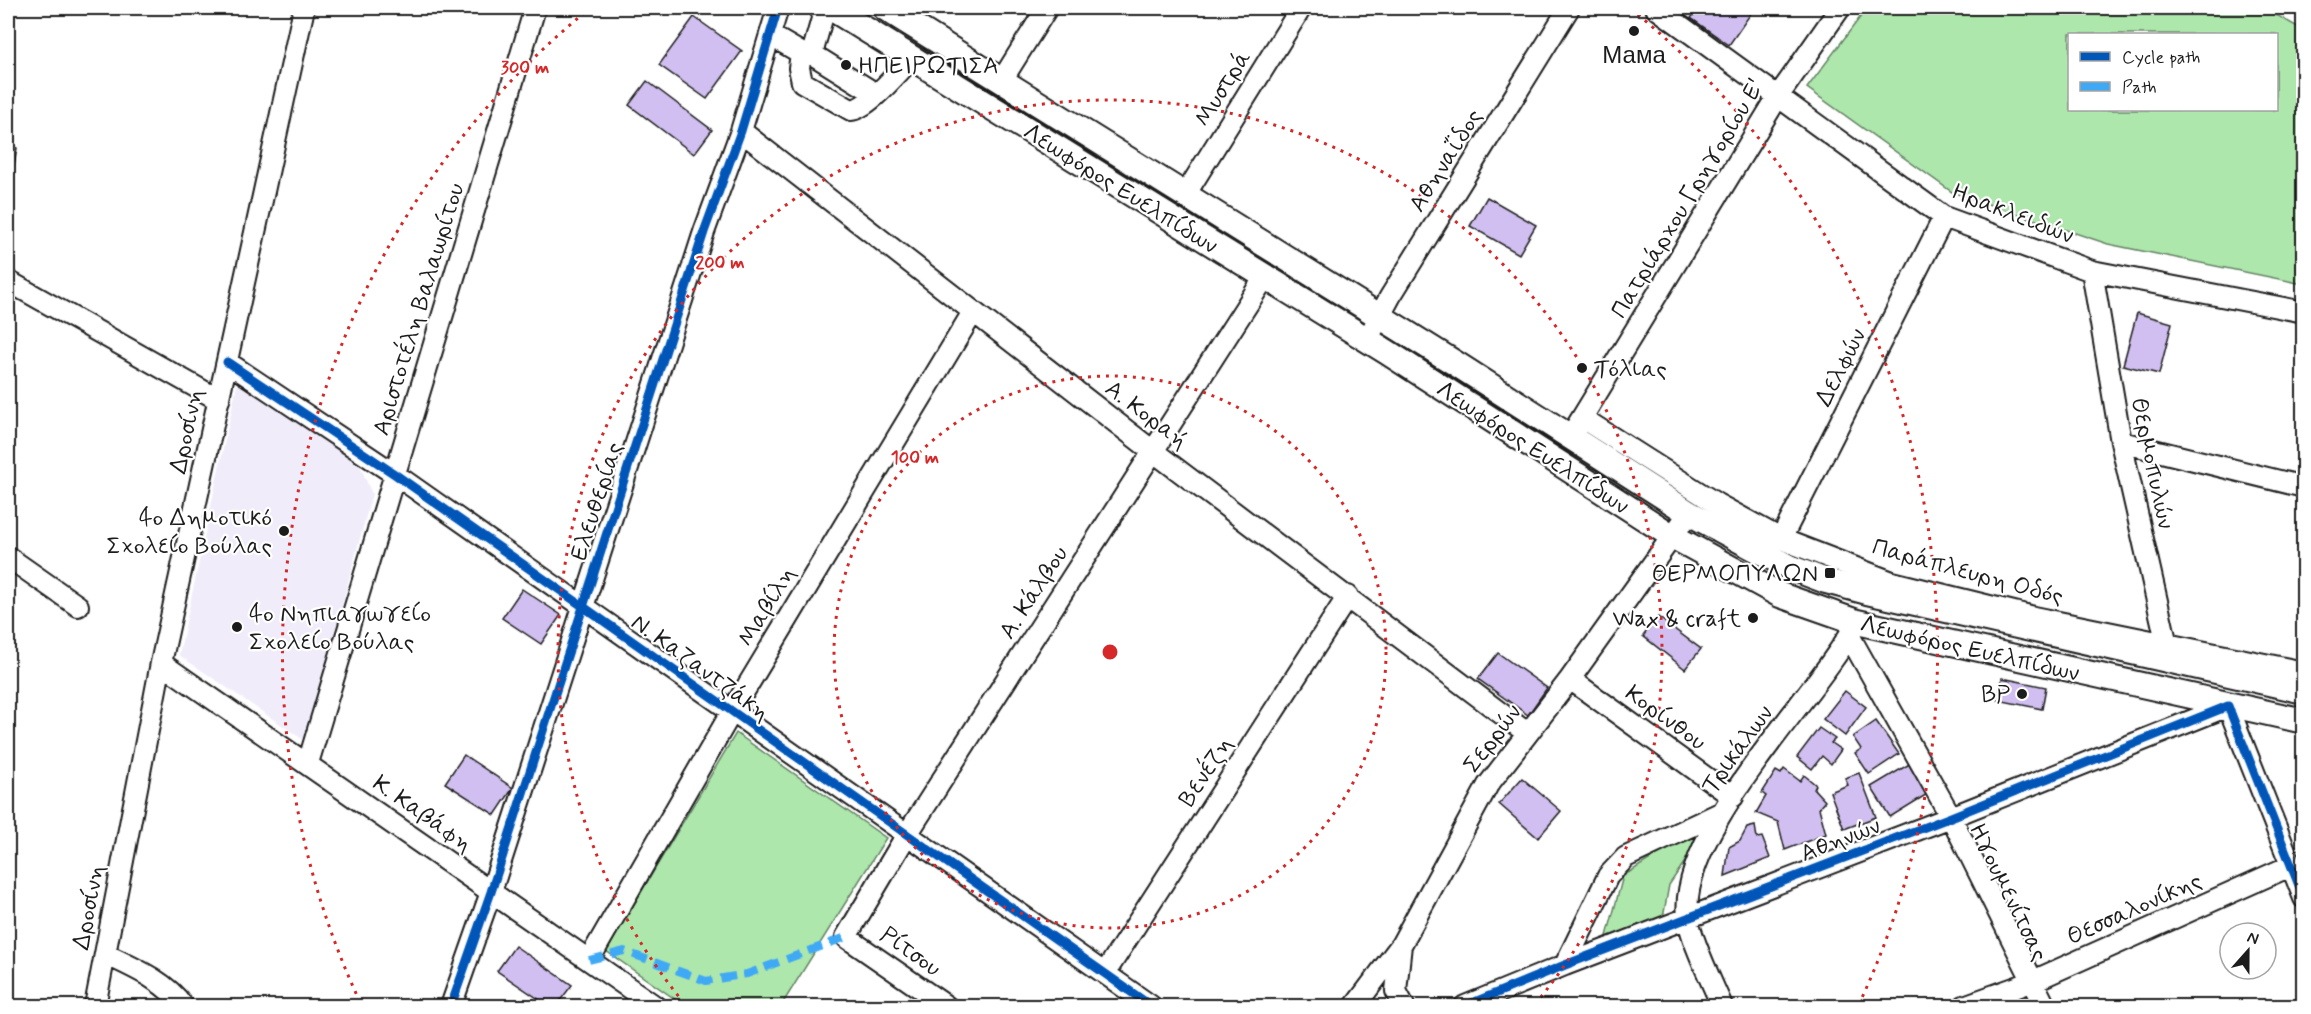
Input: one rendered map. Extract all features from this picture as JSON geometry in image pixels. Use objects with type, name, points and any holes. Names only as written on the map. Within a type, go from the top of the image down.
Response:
[{"type":"main road","name":"Λεωφόρος Ευελπίδων","points":[[831,8],[1367,340],[1672,536],[1780,595],[1853,630],[2304,721]]},
{"type":"main road","name":"Λεωφόρος Ευελπίδων","points":[[885,8],[1381,317],[1576,428],[1689,513],[1789,567],[1826,581],[2169,653],[2304,690]]},
{"type":"street","name":"Δροσίνη","points":[[95,1006],[161,663],[304,8]]},
{"type":"street","name":"Αριστοτέλη Βαλαωρίτου","points":[[308,763],[535,8]]},
{"type":"street","name":"Ελευθερίας","points":[[451,1006],[704,232],[741,132],[778,8]]},
{"type":"street","points":[[825,8],[799,68],[802,82],[843,108],[857,110],[912,58]]},
{"type":"street","points":[[1002,80],[1047,8]]},
{"type":"street","name":"Μυστρά","points":[[1185,195],[1301,8]]},
{"type":"street","name":"Αθηναΐδος","points":[[1367,340],[1390,297],[1569,8]]},
{"type":"street","name":"Ηρακλειδών","points":[[1656,8],[1944,217],[2092,271],[2304,312]]},
{"type":"street","name":"Πατριάρχου Γρηγορίου Ε'","points":[[1576,428],[1777,98],[1840,8]]},
{"type":"street","points":[[770,35],[876,94]]},
{"type":"street","name":"Α. Κοραή","points":[[741,132],[1154,452],[1527,733]]},
{"type":"street","name":"Δελφών","points":[[1781,539],[1944,217]]},
{"type":"street","name":"Θερμοπυλών","points":[[2092,271],[2121,442],[2169,653]]},
{"type":"street","name":"A. Κάλβου","points":[[846,937],[906,836],[1265,277]]},
{"type":"street","points":[[8,281],[219,400]]},
{"type":"street","name":"Μαβίλη","points":[[590,960],[731,713],[973,312]]},
{"type":"street","name":"Ν. Καζαντζάκη","points":[[227,362],[396,475],[731,713],[1151,1006]]},
{"type":"street","name":"Παράπλευρη Οδός","points":[[1576,428],[1781,539],[1892,582],[2169,653],[2304,672]]},
{"type":"street","points":[[2121,442],[2304,487]]},
{"type":"street","name":"Σερρών","points":[[1355,1006],[1401,945],[1488,785],[1570,679],[1689,513]]},
{"type":"street","points":[[8,557],[78,606]]},
{"type":"street","name":"Βενέζη","points":[[1105,974],[1348,596]]},
{"type":"street","name":"Τρικάλων","points":[[1688,918],[1688,893],[1696,863],[1727,804],[1853,630]]},
{"type":"street","name":"Ηγουμενίτσας","points":[[1853,630],[1951,817],[2031,982],[2045,1006]]},
{"type":"street","name":"Κ. Καβάφη","points":[[161,663],[655,1006]]},
{"type":"street","name":"Κορίνθου","points":[[1570,679],[1727,804]]},
{"type":"street","points":[[2228,706],[2304,898]]},
{"type":"street","name":"Αθηνών","points":[[1465,1006],[1565,965],[1951,817],[2228,706]]},
{"type":"street","points":[[1565,965],[1608,876],[1616,865],[1626,857],[1727,804]]},
{"type":"street","name":"Θεσσαλονίκης","points":[[1964,1006],[2031,982],[2290,866]]},
{"type":"street","points":[[1688,918],[1722,1006]]},
{"type":"street","name":"Ρίτσου","points":[[846,937],[946,1006]]},
{"type":"street","points":[[1401,945],[1396,991],[1404,1006]]},
{"type":"street","points":[[105,954],[138,970],[175,995],[183,1006]]},
{"type":"shaded area","name":"4ο Δημοτικό Σχολείο Βούλας","points":[[238,380],[359,463],[372,494],[305,741],[179,655]]},
{"type":"green space","points":[[1867,8],[2264,8],[2303,30],[2303,284],[2108,244],[1952,192],[1807,88]]},
{"type":"green space","points":[[736,733],[886,838],[781,1006],[685,1006],[606,951]]},
{"type":"green space","points":[[1713,820],[1669,885],[1663,918],[1606,940],[1623,876]]},
{"type":"building","points":[[1699,8],[1754,9],[1729,45],[1691,18]]},
{"type":"building","points":[[694,17],[742,51],[707,99],[659,65]]},
{"type":"building","points":[[647,81],[712,130],[694,154],[629,105]]},
{"type":"building","points":[[8,146],[17,148],[12,177],[8,177]]},
{"type":"building","points":[[1487,197],[1536,225],[1519,254],[1470,226]]},
{"type":"building","points":[[2137,313],[2172,323],[2159,374],[2123,365]]},
{"type":"building","points":[[522,589],[561,615],[541,644],[502,618]]},
{"type":"building","points":[[1658,617],[1701,649],[1685,669],[1643,636]]},
{"type":"building","points":[[1498,653],[1547,688],[1528,715],[1478,679]]},
{"type":"building","name":"BP","points":[[2002,678],[2046,687],[2042,709],[1998,700]]},
{"type":"building","points":[[1845,691],[1866,707],[1845,736],[1823,719]]},
{"type":"building","points":[[1876,721],[1899,754],[1869,774],[1855,753],[1861,749],[1853,737]]},
{"type":"building","points":[[1819,728],[1835,739],[1831,743],[1841,750],[1831,764],[1822,756],[1812,769],[1797,757]]},
{"type":"building","points":[[464,755],[513,788],[495,815],[445,783]]},
{"type":"building","points":[[1911,763],[1929,793],[1890,817],[1871,787]]},
{"type":"building","points":[[1784,769],[1800,781],[1804,775],[1816,785],[1814,789],[1825,801],[1819,808],[1826,834],[1785,850],[1778,822],[1756,813],[1766,796],[1762,793],[1776,771],[1781,774]]},
{"type":"building","points":[[1859,773],[1876,817],[1844,829],[1830,792],[1848,785],[1845,778]]},
{"type":"building","points":[[1522,778],[1561,811],[1538,838],[1499,804]]},
{"type":"building","points":[[1755,826],[1757,838],[1762,837],[1770,858],[1725,876],[1729,847],[1740,841],[1747,828]]},
{"type":"building","points":[[515,946],[572,985],[556,1006],[549,1006],[497,971]]},
{"type":"marked path","points":[[589,960],[624,951],[706,981],[747,974],[846,937]]},
{"type":"cycle path","points":[[451,1006],[491,892],[704,232],[741,131],[778,8]]},
{"type":"cycle path","points":[[227,362],[396,475],[1151,1006]]},
{"type":"cycle path","points":[[1465,1006],[1565,965],[1951,817],[2228,706],[2304,898]]},
{"type":"place","name":"Мама","points":[[1634,31]]},
{"type":"place","name":"ΗΠΕΙΡΩΤΙΣΑ","points":[[846,65]]},
{"type":"place","name":"Τόλιας","points":[[1582,368]]},
{"type":"place","name":"4ο Δημοτικό Σχολείο Βούλας","points":[[284,531]]},
{"type":"place","name":"ΘΕΡΜΟΠΥΛΩΝ","points":[[1830,573]]},
{"type":"place","name":"Wax & craft","points":[[1753,618]]},
{"type":"place","name":"4ο Νηπιαγωγείο Σχολείο Βούλας","points":[[237,627]]},
{"type":"place","name":"BP","points":[[2022,694]]}]
